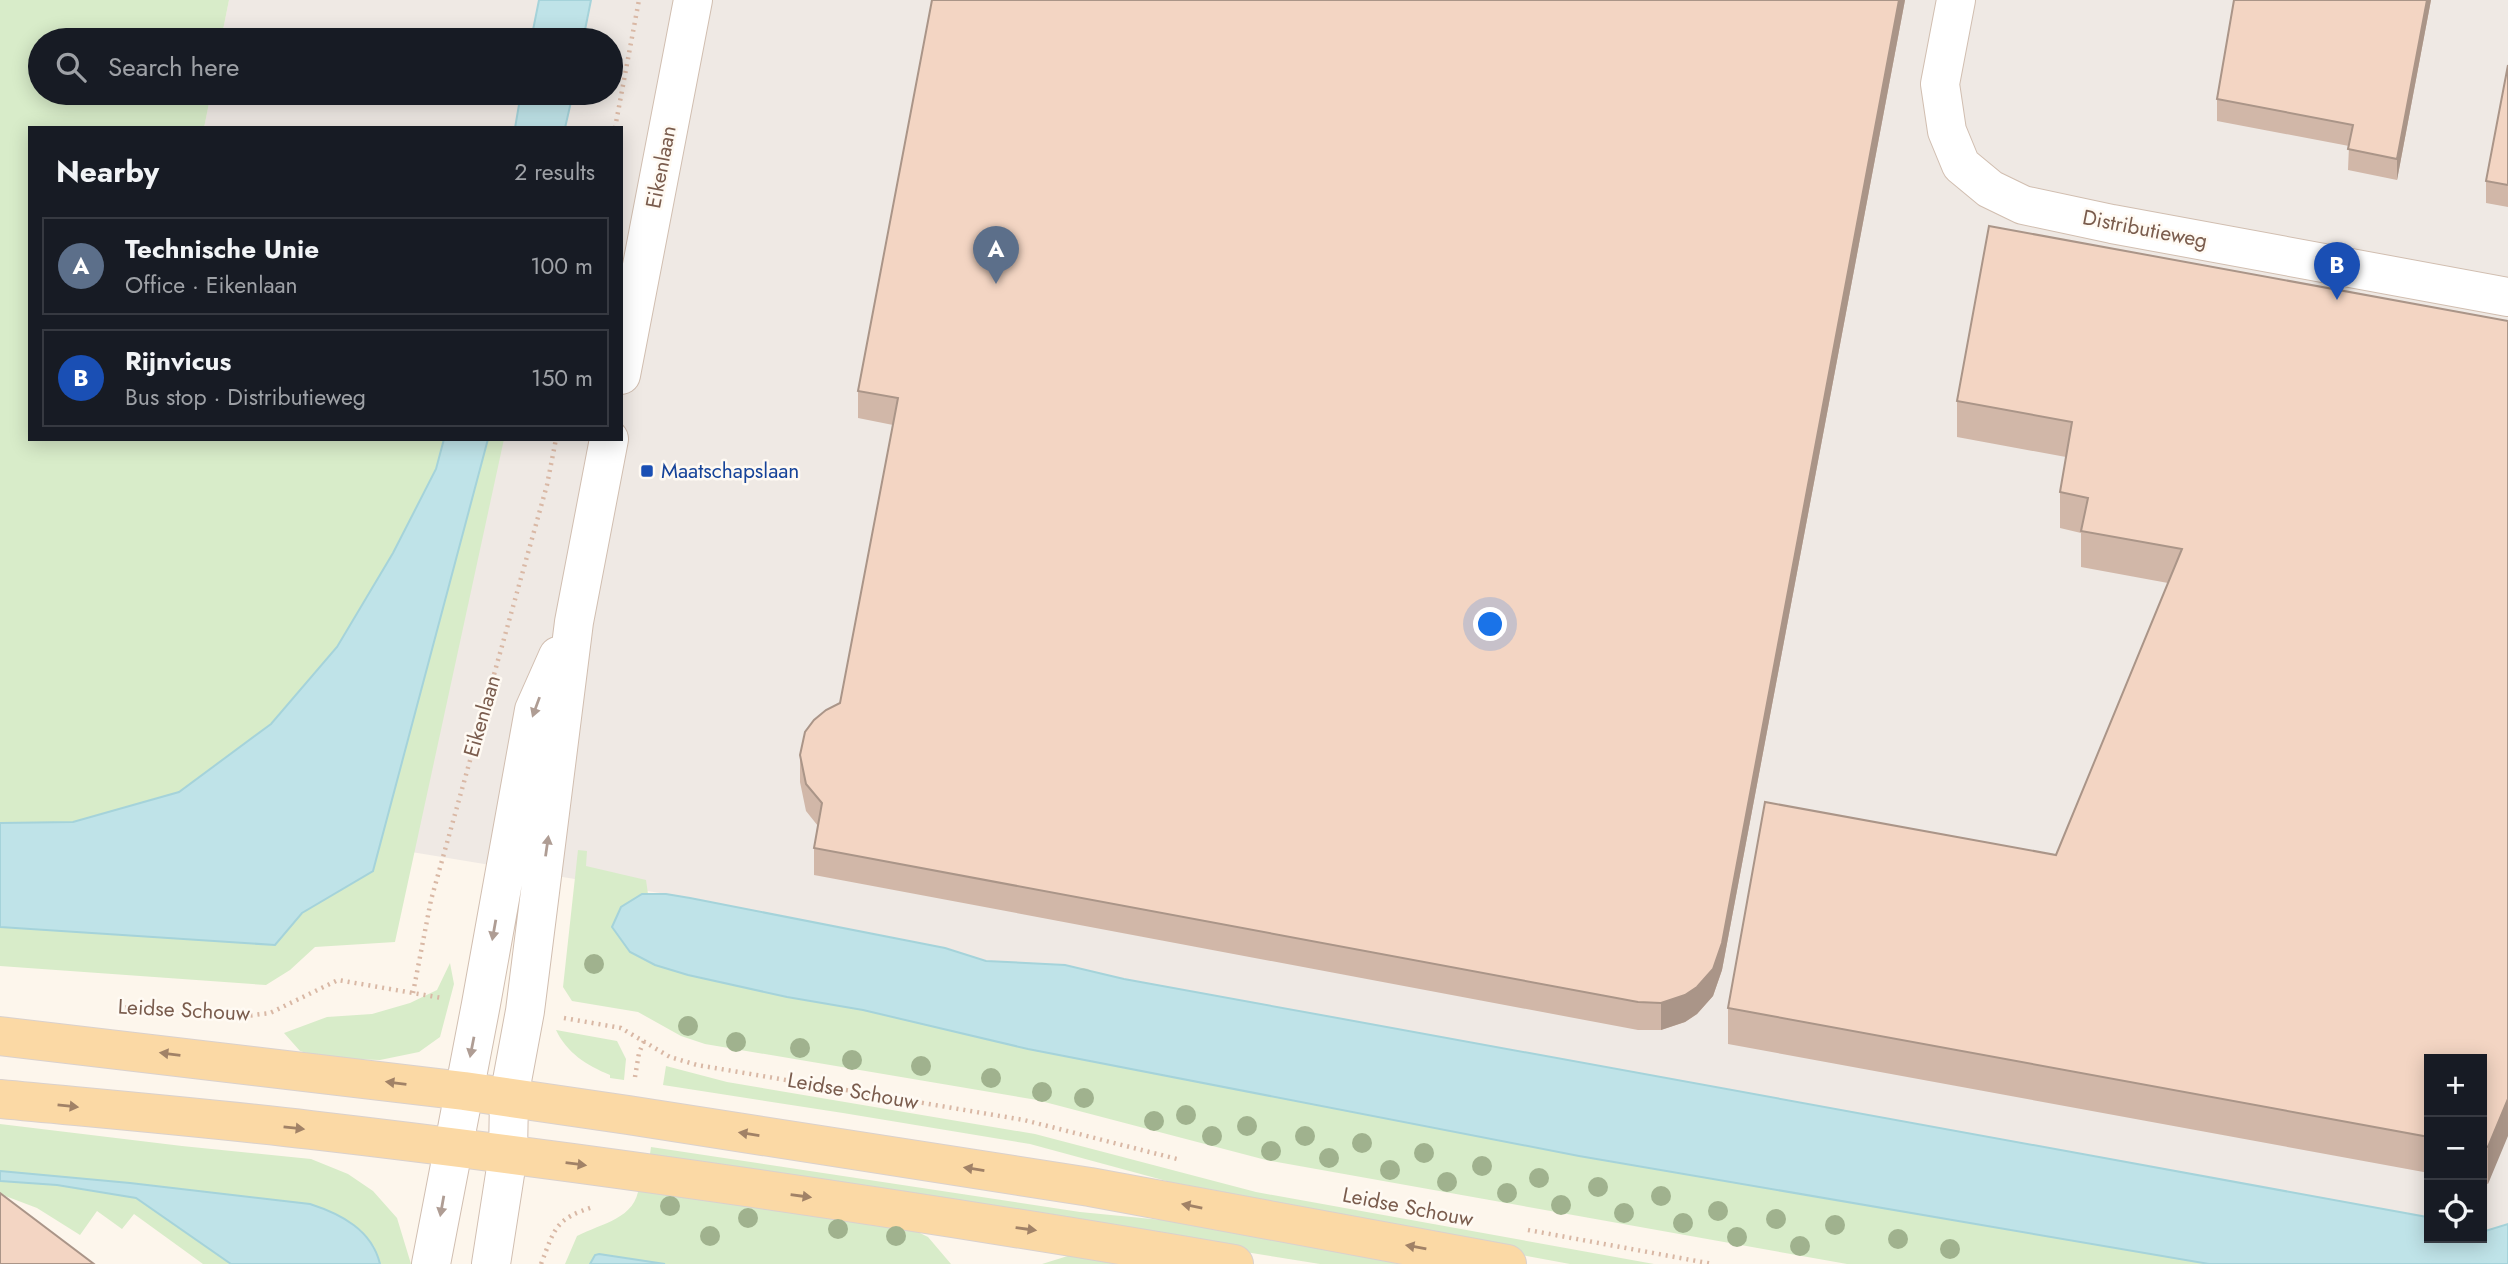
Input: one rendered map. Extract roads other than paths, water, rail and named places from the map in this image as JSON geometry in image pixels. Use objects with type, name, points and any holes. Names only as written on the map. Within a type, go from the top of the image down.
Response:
[{"type":"main road","name":"Leidse Schouw","points":[[0,1036],[509,1097],[1090,1187],[1507,1264]]},
{"type":"main road","points":[[0,1099],[309,1130],[603,1167],[1044,1232],[1234,1264]]},
{"type":"street","name":"Eikenlaan","points":[[623,364],[693,0]]},
{"type":"street","name":"Distributieweg","points":[[1956,0],[1940,84],[1947,131],[1961,164],[1990,189],[2023,205],[2074,216],[2508,297]]},
{"type":"street","points":[[491,1264],[508,1156],[509,1097],[524,1011],[574,622],[609,441]]},
{"type":"street","points":[[431,1264],[534,710],[574,622]]},
{"type":"water","points":[[539,0],[591,0],[585,28],[533,28]]},
{"type":"water","points":[[519,105],[570,105],[565,126],[515,126]]},
{"type":"water","points":[[443,441],[487,441],[373,871],[302,913],[275,945],[0,927],[0,823],[73,822],[179,792],[271,724],[337,647],[393,553],[436,469]]},
{"type":"water","points":[[642,894],[690,898],[945,948],[986,961],[1065,965],[1124,979],[2424,1216],[2424,1243],[2487,1243],[2487,1230],[2508,1224],[2508,1264],[2209,1264],[1579,1156],[1028,1049],[863,1010],[787,997],[688,975],[655,965],[630,952],[612,927],[621,907]]},
{"type":"water","points":[[0,1171],[310,1204],[354,1225],[370,1242],[380,1264],[231,1264],[136,1198],[57,1185],[0,1181]]},
{"type":"water","points":[[595,1255],[665,1264],[590,1264]]},
{"type":"place","name":"Technische Unie","points":[[996,284]]},
{"type":"place","name":"Rijnvicus","points":[[2337,300]]},
{"type":"place","name":"Maatschapslaan","points":[[647,471]]}]
